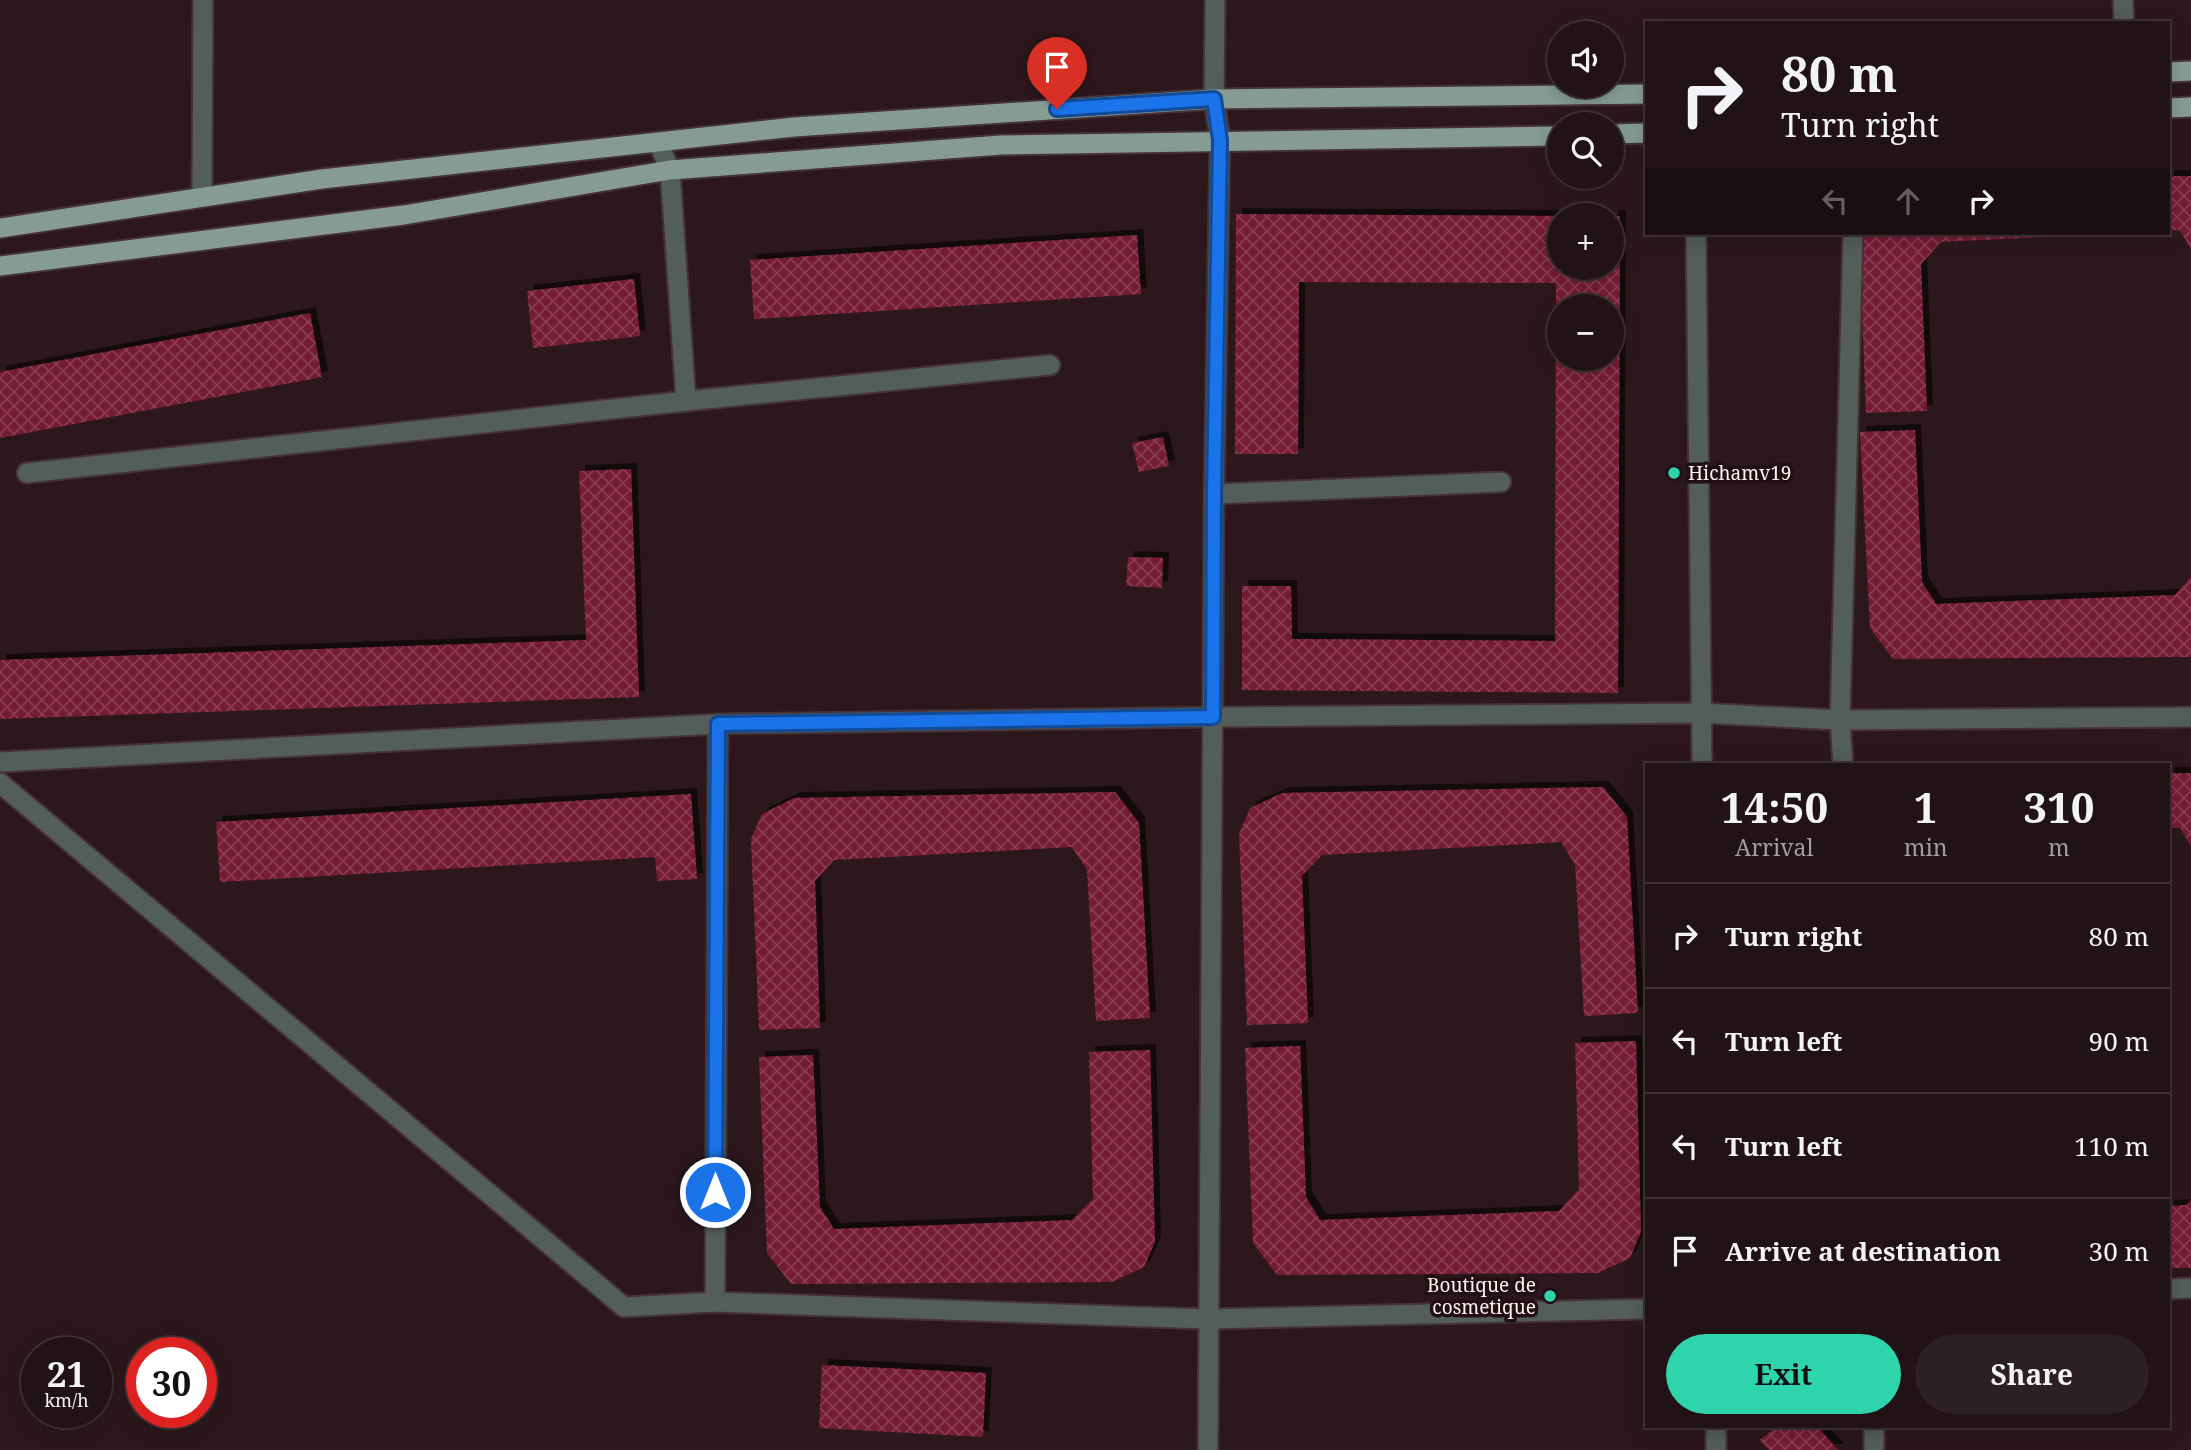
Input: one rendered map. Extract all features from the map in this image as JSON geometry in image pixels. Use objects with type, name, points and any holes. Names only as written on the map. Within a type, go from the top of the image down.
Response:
[{"type":"main road","points":[[2170,72],[2191,71]]},
{"type":"main road","points":[[0,228],[323,178],[794,127],[1214,99],[1645,94]]},
{"type":"main road","points":[[2170,108],[2191,107]]},
{"type":"main road","points":[[1624,134],[1645,133]]},
{"type":"main road","points":[[0,266],[404,215],[670,170],[1001,145],[1547,136]]},
{"type":"street","points":[[202,197],[203,0]]},
{"type":"street","points":[[1208,1450],[1214,494],[1220,140],[1214,99],[1215,0]]},
{"type":"street","points":[[2123,0],[2124,21]]},
{"type":"street","points":[[657,142],[670,170],[686,401]]},
{"type":"street","points":[[1696,235],[1702,763]]},
{"type":"street","points":[[1843,763],[1840,720],[1853,235]]},
{"type":"street","points":[[27,473],[686,401],[1050,365]]},
{"type":"street","points":[[1214,494],[1501,482]]},
{"type":"street","points":[[0,762],[718,724],[1701,713],[1840,720],[2191,717]]},
{"type":"street","points":[[715,1302],[718,724]]},
{"type":"street","points":[[0,783],[624,1307],[715,1302],[1207,1319],[1645,1309]]},
{"type":"street","points":[[2170,1289],[2191,1288]]},
{"type":"street","points":[[1716,1428],[1716,1450]]},
{"type":"street","points":[[1874,1428],[1874,1450]]},
{"type":"building","points":[[2170,176],[2191,176],[2191,248],[2179,230],[2170,231]]},
{"type":"building","points":[[1236,214],[1547,216],[1547,280],[1620,280],[1620,294],[1556,294],[1556,283],[1299,282],[1298,454],[1235,454]]},
{"type":"building","points":[[1137,235],[1141,294],[754,319],[750,260]]},
{"type":"building","points":[[1859,235],[2087,235],[1941,242],[1921,264],[1927,411],[1866,413]]},
{"type":"building","points":[[634,279],[640,336],[533,348],[527,291]]},
{"type":"building","points":[[310,313],[322,377],[0,438],[0,372]]},
{"type":"building","points":[[1556,371],[1619,371],[1618,693],[1242,690],[1242,586],[1291,586],[1292,639],[1555,641]]},
{"type":"building","points":[[1915,430],[1922,582],[1936,604],[2175,595],[2191,577],[2191,657],[1893,659],[1870,628],[1860,432]]},
{"type":"building","points":[[1163,437],[1169,466],[1139,472],[1132,443]]},
{"type":"building","points":[[631,469],[639,697],[0,719],[0,660],[586,640],[579,471]]},
{"type":"building","points":[[1128,557],[1163,558],[1162,588],[1126,586]]},
{"type":"building","points":[[2170,773],[2191,773],[2191,846],[2180,828],[2170,828]]},
{"type":"building","points":[[1603,787],[1627,817],[1638,1013],[1584,1016],[1575,864],[1561,842],[1322,855],[1302,876],[1308,1023],[1247,1025],[1239,834],[1250,808],[1282,793]]},
{"type":"building","points":[[1115,792],[1139,823],[1150,1018],[1096,1021],[1087,870],[1072,847],[834,860],[815,881],[820,1028],[759,1030],[751,839],[762,814],[794,798]]},
{"type":"building","points":[[691,794],[697,879],[657,881],[655,857],[220,882],[216,822]]},
{"type":"building","points":[[1636,1041],[1641,1232],[1630,1258],[1598,1273],[1277,1275],[1253,1243],[1245,1048],[1300,1046],[1306,1197],[1320,1220],[1559,1211],[1579,1189],[1575,1043]]},
{"type":"building","points":[[1150,1050],[1155,1242],[1144,1267],[1112,1282],[791,1284],[767,1253],[759,1057],[813,1055],[820,1207],[834,1229],[1072,1220],[1093,1199],[1089,1052]]},
{"type":"building","points":[[2191,1200],[2191,1268],[2170,1268],[2170,1206],[2186,1205]]},
{"type":"building","points":[[822,1365],[986,1373],[983,1437],[819,1428]]},
{"type":"building","points":[[1775,1428],[1819,1428],[1838,1450],[1769,1450],[1760,1440]]},
{"type":"place","name":"Hichamv19","points":[[1674,473]]},
{"type":"place","name":"Boutique de cosmetique","points":[[1550,1296]]},
{"type":"route","points":[[715,1192],[718,724],[1213,717],[1220,140],[1214,99],[1057,109]]}]
